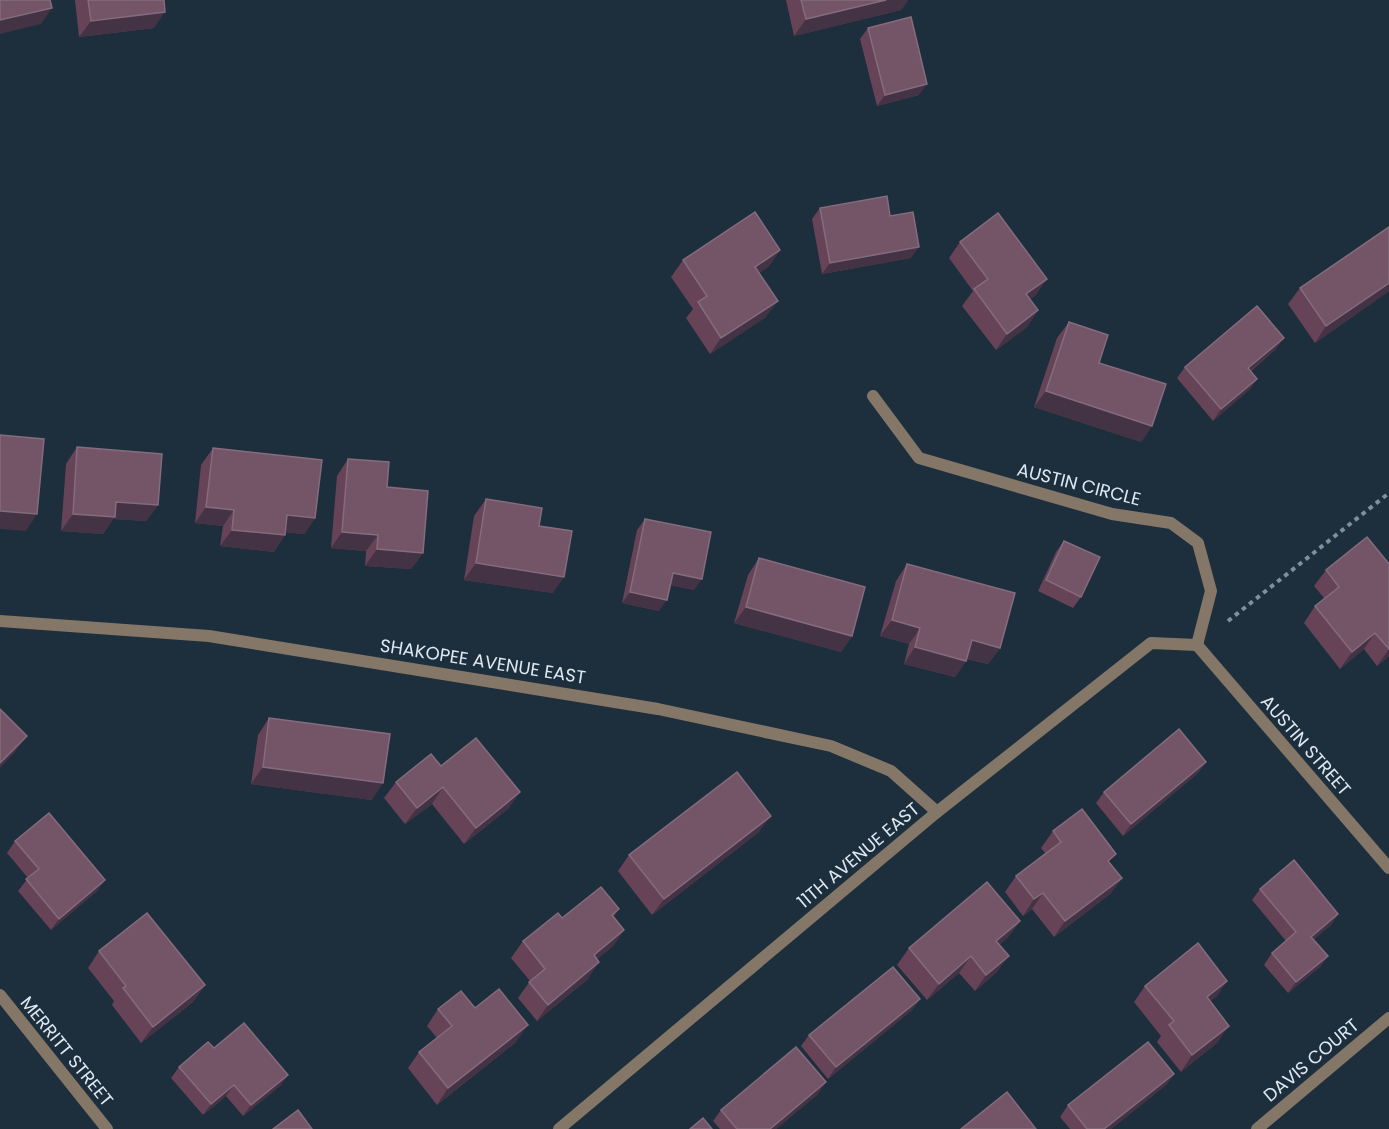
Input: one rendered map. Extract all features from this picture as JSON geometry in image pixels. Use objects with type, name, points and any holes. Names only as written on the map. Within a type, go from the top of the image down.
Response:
[{"type":"street","name":"AUSTIN CIRCLE","points":[[873,396],[920,458],[1112,514],[1171,523],[1198,543],[1212,591],[1197,645]]},
{"type":"street","name":"SHAKOPEE AVENUE EAST","points":[[0,621],[209,636],[658,709],[831,746],[891,771],[937,812]]},
{"type":"street","name":"11TH AVENUE EAST","points":[[559,1129],[937,812],[1151,643],[1197,645]]},
{"type":"street","name":"AUSTIN STREET","points":[[1197,645],[1389,868]]},
{"type":"street","name":"MERRITT STREET","points":[[0,995],[107,1129]]},
{"type":"street","name":"DAVIS COURT","points":[[1257,1129],[1389,1018]]},
{"type":"path","points":[[1197,645],[1389,493]]},
{"type":"building","points":[[0,0],[50,0],[52,8],[0,20]]},
{"type":"building","points":[[88,0],[164,0],[165,12],[91,21]]},
{"type":"building","points":[[801,0],[886,0],[806,19]]},
{"type":"building","points":[[911,17],[927,84],[885,95],[868,28]]},
{"type":"building","points":[[887,196],[890,216],[913,212],[919,247],[830,263],[820,208]]},
{"type":"building","points":[[755,212],[780,250],[755,267],[778,301],[721,338],[698,302],[707,296],[683,260]]},
{"type":"building","points":[[998,213],[1047,279],[1026,294],[1038,310],[1007,334],[974,289],[988,279],[960,242]]},
{"type":"building","points":[[1389,227],[1389,283],[1326,326],[1300,288]]},
{"type":"building","points":[[1257,306],[1284,338],[1248,368],[1257,379],[1221,409],[1185,367]]},
{"type":"building","points":[[1069,322],[1108,335],[1099,363],[1166,384],[1152,426],[1046,391]]},
{"type":"building","points":[[0,435],[44,439],[37,514],[0,511]]},
{"type":"building","points":[[77,447],[162,454],[158,505],[116,502],[115,517],[73,514]]},
{"type":"building","points":[[213,448],[322,460],[315,518],[287,515],[285,535],[232,530],[234,510],[206,507]]},
{"type":"building","points":[[348,459],[389,462],[387,487],[428,491],[423,553],[377,549],[378,535],[342,532]]},
{"type":"building","points":[[486,499],[542,508],[539,526],[572,531],[564,577],[476,563]]},
{"type":"building","points":[[645,519],[711,532],[702,579],[673,573],[667,600],[630,592]]},
{"type":"building","points":[[1367,537],[1389,564],[1389,649],[1375,633],[1352,652],[1315,606],[1339,587],[1326,570]]},
{"type":"building","points":[[1064,541],[1100,557],[1081,597],[1046,580]]},
{"type":"building","points":[[759,558],[865,587],[852,636],[746,607]]},
{"type":"building","points":[[907,564],[1015,593],[1000,648],[972,640],[966,661],[915,647],[920,628],[892,620]]},
{"type":"building","points":[[0,709],[27,736],[0,763]]},
{"type":"building","points":[[269,718],[390,734],[383,783],[263,767]]},
{"type":"building","points":[[1179,729],[1206,762],[1131,824],[1104,792]]},
{"type":"building","points":[[476,738],[520,792],[476,828],[443,787],[417,808],[396,782],[431,754],[441,766]]},
{"type":"building","points":[[737,772],[771,816],[664,899],[629,855]]},
{"type":"building","points":[[1082,809],[1116,854],[1108,861],[1122,878],[1065,921],[1043,893],[1034,899],[1016,876],[1061,842],[1053,831]]},
{"type":"building","points":[[49,813],[105,880],[59,919],[26,879],[39,869],[15,841]]},
{"type":"building","points":[[1294,860],[1338,914],[1311,937],[1328,956],[1296,982],[1272,953],[1296,932],[1260,889]]},
{"type":"building","points":[[987,882],[1020,921],[996,941],[1009,956],[986,975],[971,956],[939,984],[909,948]]},
{"type":"building","points":[[601,887],[619,909],[612,915],[624,930],[594,955],[599,962],[548,1005],[529,982],[545,969],[523,941],[558,913],[562,918]]},
{"type":"building","points":[[147,913],[205,985],[153,1027],[123,988],[126,986],[99,951]]},
{"type":"building","points":[[1198,943],[1227,981],[1207,997],[1229,1026],[1192,1055],[1169,1025],[1174,1021],[1145,986]]},
{"type":"building","points":[[893,967],[920,999],[836,1067],[809,1035]]},
{"type":"building","points":[[499,989],[528,1025],[448,1088],[419,1052],[452,1026],[438,1009],[461,991],[475,1008]]},
{"type":"building","points":[[244,1023],[288,1075],[251,1105],[234,1085],[211,1104],[179,1067],[208,1042],[214,1048]]},
{"type":"building","points":[[1148,1042],[1174,1074],[1104,1129],[1087,1129],[1068,1105]]},
{"type":"building","points":[[796,1047],[826,1082],[770,1129],[737,1129],[721,1110]]},
{"type":"building","points":[[1007,1092],[1036,1129],[961,1129]]},
{"type":"building","points":[[298,1110],[312,1129],[273,1129]]},
{"type":"building","points":[[703,1118],[712,1129],[690,1129]]}]
